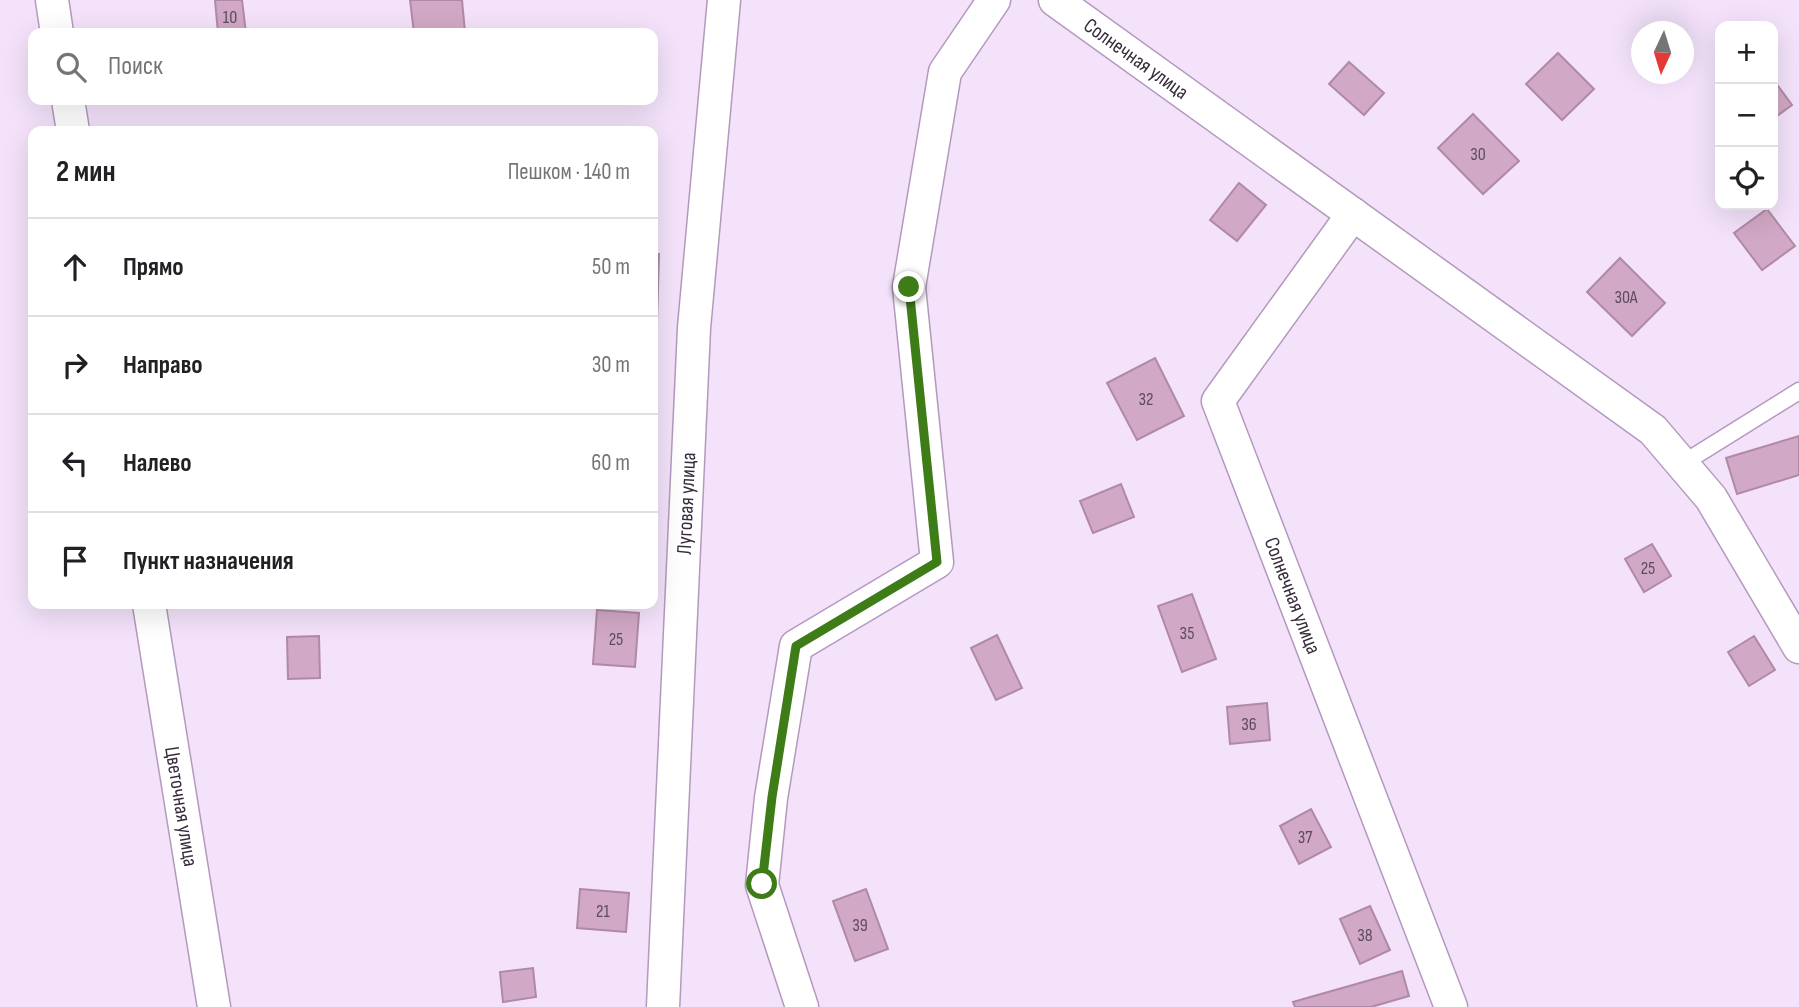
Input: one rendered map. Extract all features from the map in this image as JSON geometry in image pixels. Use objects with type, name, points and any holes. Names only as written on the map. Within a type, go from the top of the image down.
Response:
[{"type":"street","points":[[52,0],[56,28]]},
{"type":"street","name":"Луговая улица","points":[[663,1007],[694,328],[724,0]]},
{"type":"street","points":[[802,1007],[762,884],[772,797],[796,646],[937,562],[909,287],[945,72],[994,0]]},
{"type":"street","name":"Солнечная улица","points":[[1055,0],[1653,430],[1711,498],[1799,647]]},
{"type":"street","points":[[69,105],[72,126]]},
{"type":"street","name":"Солнечная улица","points":[[1353,214],[1218,401],[1451,1007]]},
{"type":"street","name":"Цветочная улица","points":[[150,609],[214,1007]]},
{"type":"lane","points":[[1682,464],[1799,391]]},
{"type":"building","points":[[215,0],[242,0],[245,28],[218,28]]},
{"type":"building","points":[[410,0],[462,0],[465,28],[413,28]]},
{"type":"building","points":[[1558,53],[1594,89],[1562,120],[1526,84]]},
{"type":"building","points":[[1349,62],[1384,93],[1364,115],[1329,84]]},
{"type":"building","points":[[1778,86],[1792,105],[1778,115]]},
{"type":"building","points":[[1473,114],[1519,161],[1483,194],[1438,148]]},
{"type":"building","points":[[1239,183],[1266,205],[1237,241],[1210,220]]},
{"type":"building","points":[[1768,210],[1795,246],[1762,270],[1734,233]]},
{"type":"building","points":[[1620,258],[1665,303],[1632,336],[1587,292]]},
{"type":"building","points":[[1155,358],[1184,416],[1137,440],[1107,383]]},
{"type":"building","points":[[1799,436],[1799,475],[1737,494],[1726,458]]},
{"type":"building","points":[[1121,484],[1134,517],[1093,533],[1080,501]]},
{"type":"building","points":[[1652,544],[1671,576],[1644,592],[1625,559]]},
{"type":"building","points":[[1192,594],[1216,659],[1182,672],[1158,606]]},
{"type":"building","points":[[597,610],[639,613],[635,667],[593,664]]},
{"type":"building","points":[[997,635],[1022,688],[996,700],[971,648]]},
{"type":"building","points":[[319,636],[320,678],[288,679],[287,637]]},
{"type":"building","points":[[1754,636],[1775,670],[1749,686],[1728,652]]},
{"type":"building","points":[[1267,703],[1270,740],[1230,744],[1227,707]]},
{"type":"building","points":[[1311,809],[1331,847],[1299,864],[1280,826]]},
{"type":"building","points":[[580,889],[629,893],[626,932],[577,928]]},
{"type":"building","points":[[866,889],[888,949],[855,961],[833,901]]},
{"type":"building","points":[[1370,906],[1390,950],[1360,964],[1340,919]]},
{"type":"building","points":[[533,968],[536,997],[503,1002],[500,972]]},
{"type":"building","points":[[1402,971],[1409,996],[1371,1007],[1295,1007],[1293,1002]]},
{"type":"route","points":[[762,884],[772,797],[796,646],[937,562],[909,287]]}]
